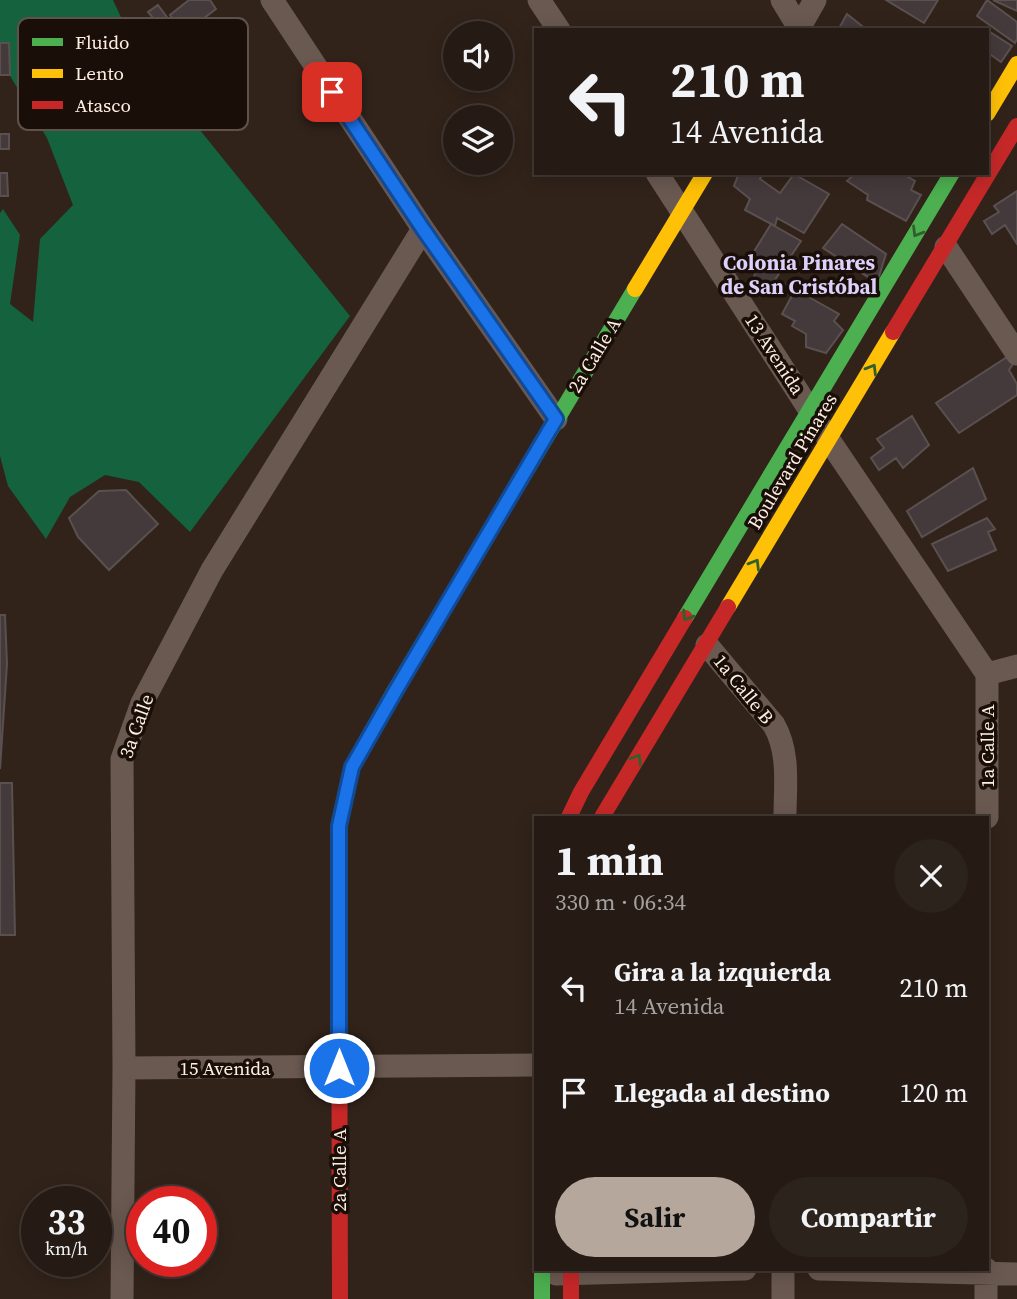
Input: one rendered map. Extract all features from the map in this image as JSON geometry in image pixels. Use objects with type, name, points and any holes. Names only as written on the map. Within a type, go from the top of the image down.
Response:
[{"type":"street","points":[[272,0],[423,229],[556,419]]},
{"type":"street","points":[[539,0],[558,28]]},
{"type":"street","points":[[782,0],[798,28]]},
{"type":"street","points":[[800,28],[815,0]]},
{"type":"street","points":[[989,111],[1017,64]]},
{"type":"street","name":"Boulevard Pinares","points":[[989,174],[1017,126]]},
{"type":"street","name":"13 Avenida","points":[[658,175],[829,440],[987,674]]},
{"type":"street","name":"2a Calle A","points":[[340,1299],[339,826],[352,767],[556,419],[704,175]]},
{"type":"street","name":"Boulevard Pinares","points":[[569,816],[581,792],[951,175]]},
{"type":"street","name":"Boulevard Pinares","points":[[603,816],[988,175]]},
{"type":"street","name":"3a Calle","points":[[122,1299],[122,759],[142,703],[212,570],[423,229]]},
{"type":"street","points":[[946,247],[1017,354]]},
{"type":"street","name":"1a Calle B","points":[[707,645],[774,725],[780,736],[785,759],[785,816]]},
{"type":"street","points":[[987,674],[1017,666]]},
{"type":"street","name":"1a Calle A","points":[[986,816],[987,674]]},
{"type":"street","name":"15 Avenida","points":[[124,1068],[534,1065]]},
{"type":"street","points":[[542,1299],[542,1272],[571,1271],[570,1299]]},
{"type":"street","points":[[783,1271],[783,1299]]},
{"type":"street","points":[[986,1299],[986,1271],[1017,1274]]},
{"type":"green space","points":[[0,0],[113,0],[121,18],[18,18],[18,89],[0,59]]},
{"type":"green space","points":[[42,130],[200,130],[350,316],[190,532],[139,482],[105,475],[70,497],[46,539],[8,486],[0,456],[0,213],[3,209],[20,235],[10,304],[33,322],[40,239],[73,205]]},
{"type":"building","points":[[189,0],[210,0],[216,9],[204,18],[172,18],[170,15]]},
{"type":"building","points":[[886,0],[938,0],[924,23]]},
{"type":"building","points":[[987,0],[1017,22],[1015,43],[977,16]]},
{"type":"building","points":[[993,0],[1017,0],[1017,11]]},
{"type":"building","points":[[158,5],[168,18],[153,18],[148,12]]},
{"type":"building","points":[[847,14],[864,28],[839,28]]},
{"type":"building","points":[[989,31],[1012,46],[1001,62],[989,53]]},
{"type":"building","points":[[0,43],[9,43],[10,75],[0,75]]},
{"type":"building","points":[[0,134],[9,134],[9,149],[0,149]]},
{"type":"building","points":[[0,173],[7,173],[8,196],[0,196]]},
{"type":"building","points":[[738,175],[762,175],[760,179],[780,193],[796,175],[829,194],[804,233],[777,218],[775,226],[745,210],[750,199],[734,186]]},
{"type":"building","points":[[854,175],[904,175],[915,181],[911,190],[921,195],[906,221],[867,200],[868,195],[847,181]]},
{"type":"building","points":[[1017,191],[1017,244],[1005,225],[992,234],[984,221],[999,212],[994,206]]},
{"type":"building","points":[[771,224],[801,241],[766,293],[754,277],[757,265],[750,258]]},
{"type":"building","points":[[842,224],[886,254],[877,283],[823,248]]},
{"type":"building","points":[[782,282],[839,314],[834,321],[843,330],[826,353],[806,347],[806,334],[792,326],[795,321],[782,314],[794,292]]},
{"type":"building","points":[[1007,357],[1013,364],[1009,370],[1017,384],[1017,395],[959,433],[936,403]]},
{"type":"building","points":[[912,416],[929,445],[903,468],[896,458],[879,470],[871,458],[884,448],[877,439]]},
{"type":"building","points":[[973,468],[986,499],[922,537],[907,511]]},
{"type":"building","points":[[126,490],[158,524],[109,570],[78,537],[69,518],[99,491]]},
{"type":"building","points":[[987,518],[995,529],[988,532],[996,550],[948,571],[932,544]]},
{"type":"building","points":[[0,615],[5,615],[7,664],[0,769]]},
{"type":"building","points":[[0,783],[12,783],[15,935],[0,935]]},
{"type":"traffic: fast","points":[[685,618],[951,175]]},
{"type":"traffic: fast","points":[[339,898],[339,826],[352,767],[395,690],[635,289]]},
{"type":"traffic: fast","points":[[542,1271],[542,1299]]},
{"type":"traffic: slow","points":[[989,111],[1017,64]]},
{"type":"traffic: slow","points":[[635,289],[704,175]]},
{"type":"traffic: slow","points":[[728,607],[893,332]]},
{"type":"traffic: jam","points":[[989,173],[1017,126]]},
{"type":"traffic: jam","points":[[893,332],[988,175]]},
{"type":"traffic: jam","points":[[603,816],[728,607]]},
{"type":"traffic: jam","points":[[569,816],[581,792],[685,618]]},
{"type":"traffic: jam","points":[[339,898],[340,1299]]},
{"type":"traffic: jam","points":[[571,1271],[571,1299]]},
{"type":"district","name":"Colonia Pinares de San Cristóbal","points":[[799,275]]},
{"type":"route","points":[[332,92],[423,229],[556,419],[352,767],[339,826],[339,1068]]}]
